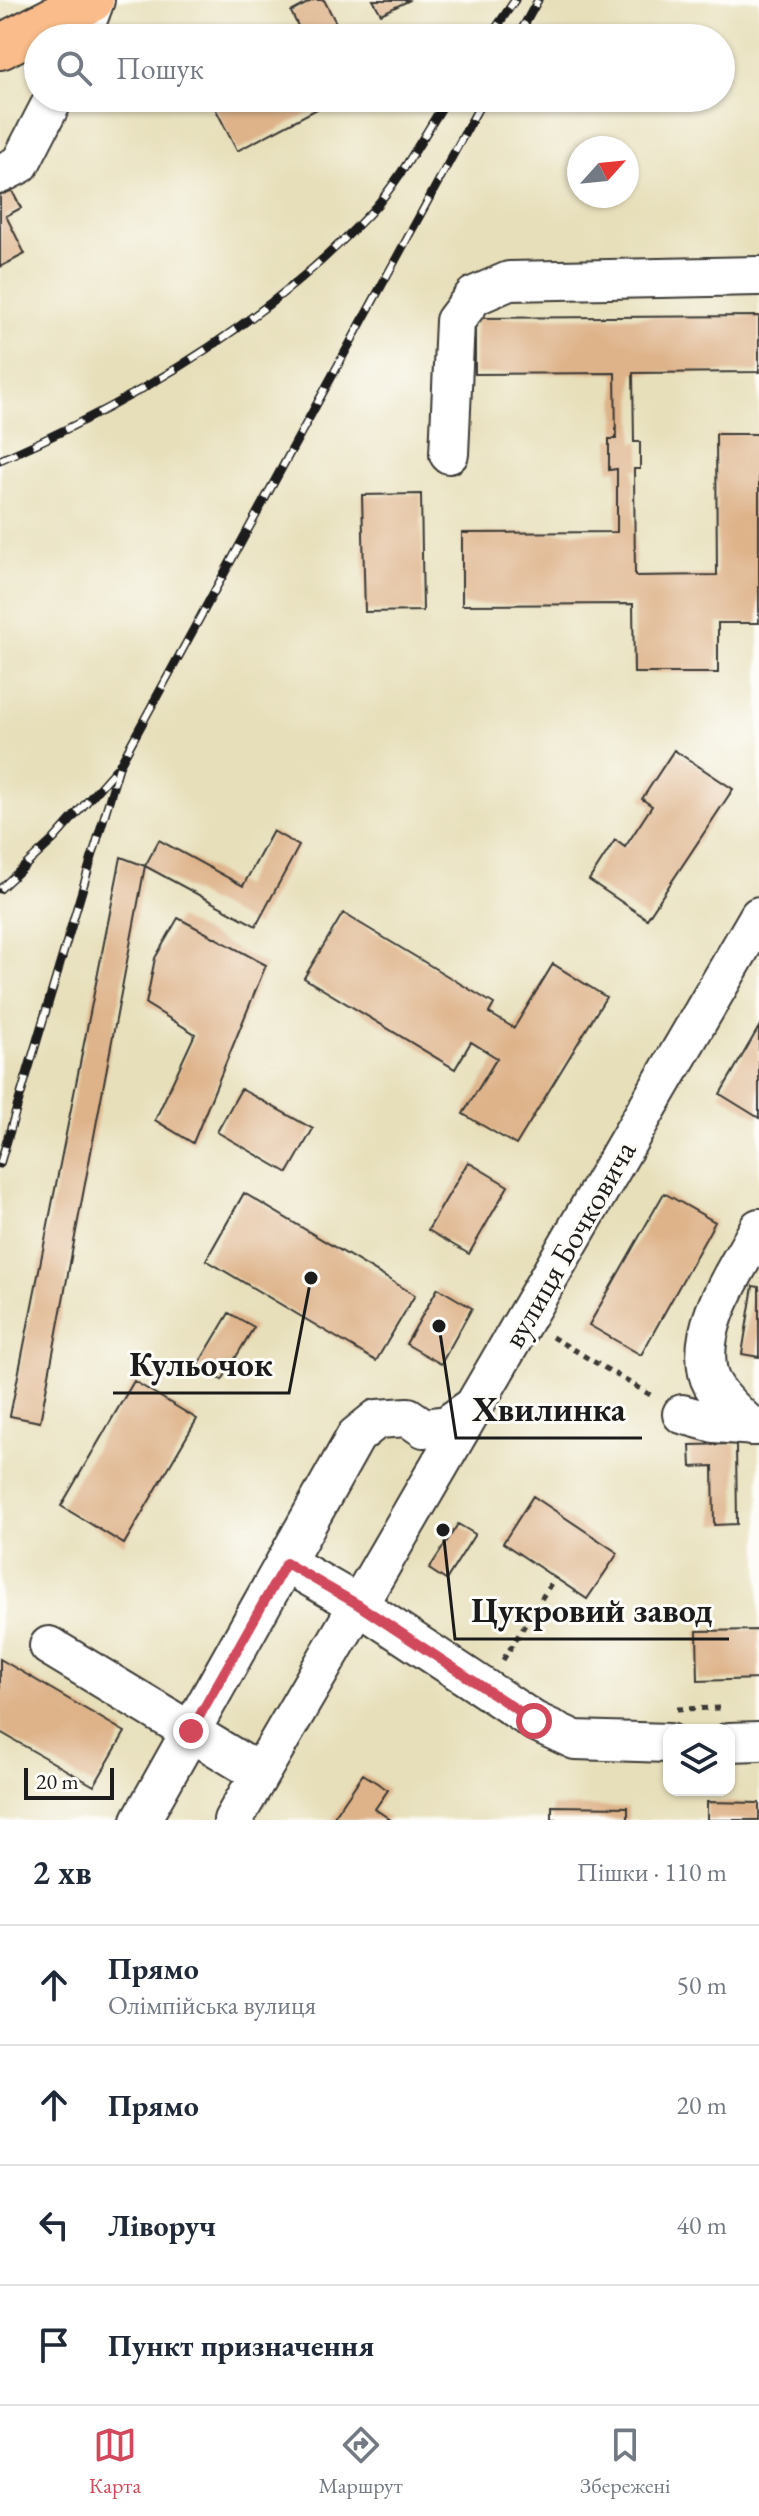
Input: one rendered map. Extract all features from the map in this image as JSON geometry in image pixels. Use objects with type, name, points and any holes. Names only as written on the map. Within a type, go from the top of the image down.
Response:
[{"type":"main road","points":[[46,24],[93,0]]},
{"type":"main road","points":[[0,47],[24,35]]},
{"type":"street","points":[[85,24],[93,0]]},
{"type":"street","points":[[0,174],[20,164],[47,112]]},
{"type":"street","points":[[449,454],[455,321],[474,296],[509,281],[759,276]]},
{"type":"street","name":"вулиця Бочковича","points":[[233,1820],[759,916]]},
{"type":"street","points":[[755,1426],[732,1410],[708,1375],[707,1330],[759,1228]]},
{"type":"street","points":[[141,1820],[356,1436],[377,1419],[408,1417],[424,1428],[447,1425],[474,1406]]},
{"type":"street","points":[[682,1414],[714,1423],[755,1426]]},
{"type":"street","points":[[286,1563],[357,1604],[534,1721],[575,1740],[663,1727]]},
{"type":"street","points":[[49,1646],[259,1773]]},
{"type":"street","points":[[735,1728],[759,1741]]},
{"type":"path","points":[[524,1321],[682,1414]]},
{"type":"path","points":[[503,1660],[555,1577]]},
{"type":"path","points":[[490,1653],[514,1667]]},
{"type":"path","points":[[673,1724],[688,1708],[688,1701]]},
{"type":"path","points":[[688,1708],[728,1724]]},
{"type":"building","points":[[313,0],[324,0],[337,24],[297,24],[291,12]]},
{"type":"building","points":[[373,0],[410,0],[381,14]]},
{"type":"building","points":[[217,112],[311,112],[237,151]]},
{"type":"building","points":[[0,168],[21,208],[6,216],[25,254],[0,267]]},
{"type":"building","points":[[759,316],[759,372],[633,373],[634,442],[640,442],[640,469],[634,469],[635,576],[717,575],[716,434],[759,434],[759,623],[718,623],[718,673],[634,673],[633,604],[462,605],[462,533],[617,532],[617,469],[609,470],[609,439],[616,439],[615,373],[475,374],[475,318]]},
{"type":"building","points":[[421,494],[423,611],[365,612],[362,495]]},
{"type":"building","points":[[674,750],[733,789],[647,919],[589,880],[615,840],[625,847],[652,806],[642,799]]},
{"type":"building","points":[[273,831],[299,846],[256,926],[145,866],[159,840],[243,886]]},
{"type":"building","points":[[121,857],[145,866],[40,1422],[10,1416]]},
{"type":"building","points":[[343,913],[494,1004],[489,1013],[514,1028],[553,964],[606,997],[516,1145],[463,1114],[497,1058],[471,1042],[455,1069],[304,978]]},
{"type":"building","points":[[178,918],[266,965],[193,1143],[155,1120],[195,1034],[146,1004],[155,958]]},
{"type":"building","points":[[759,1027],[759,1118],[720,1094]]},
{"type":"building","points":[[241,1089],[313,1129],[288,1173],[217,1132]]},
{"type":"building","points":[[468,1162],[508,1186],[469,1254],[428,1230]]},
{"type":"building","points":[[244,1193],[415,1295],[376,1361],[206,1260]]},
{"type":"building","points":[[664,1193],[715,1222],[641,1355],[589,1325]]},
{"type":"building","points":[[753,1286],[759,1287],[759,1357],[742,1354]]},
{"type":"building","points":[[438,1288],[472,1308],[441,1364],[406,1344]]},
{"type":"building","points":[[229,1313],[254,1327],[222,1380],[198,1365]]},
{"type":"building","points":[[134,1381],[197,1419],[124,1544],[61,1506]]},
{"type":"building","points":[[736,1444],[737,1524],[714,1525],[713,1466],[691,1467],[690,1445]]},
{"type":"building","points":[[533,1496],[618,1553],[587,1599],[503,1543]]},
{"type":"building","points":[[458,1524],[475,1534],[446,1580],[429,1569]]},
{"type":"building","points":[[759,1630],[759,1679],[698,1681],[697,1631]]},
{"type":"building","points":[[0,1659],[125,1732],[94,1786],[0,1732]]},
{"type":"building","points":[[363,1774],[388,1790],[375,1809],[391,1820],[332,1820]]},
{"type":"building","points":[[707,1802],[759,1803],[759,1820],[707,1820]]},
{"type":"building","points":[[552,1806],[628,1807],[628,1820],[552,1820]]},
{"type":"railway","points":[[499,24],[515,0]]},
{"type":"railway","points":[[525,24],[538,0]]},
{"type":"railway","points":[[0,460],[149,385],[243,324],[287,290],[369,214],[400,174],[439,112]]},
{"type":"railway","points":[[0,1164],[120,764],[476,112]]},
{"type":"railway","points":[[0,889],[54,839],[116,769]]},
{"type":"place","name":"Кульочок","points":[[311,1278]]},
{"type":"place","name":"Хвилинка","points":[[439,1326]]},
{"type":"place","name":"Цукровий завод","points":[[443,1530]]},
{"type":"route","points":[[191,1731],[286,1563],[357,1604],[534,1721]]}]
